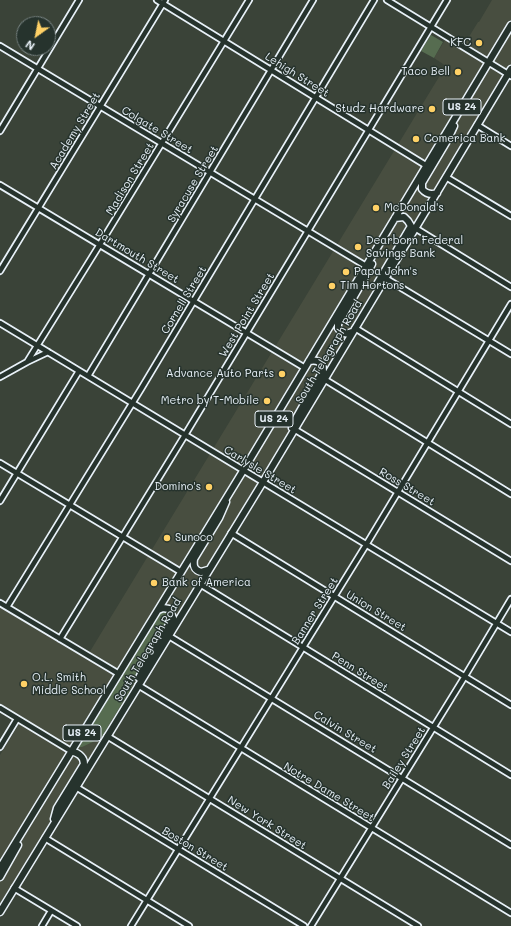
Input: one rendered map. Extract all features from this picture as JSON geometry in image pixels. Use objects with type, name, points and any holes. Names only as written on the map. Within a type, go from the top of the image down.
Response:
[{"type":"main road","name":"South Telegraph Road","points":[[0,868],[305,368],[511,25]]},
{"type":"main road","name":"South Telegraph Road","points":[[0,911],[263,482],[477,125],[510,73]]},
{"type":"main road","points":[[436,193],[426,193],[422,189],[422,183],[452,132],[460,111]]},
{"type":"main road","points":[[372,299],[381,276],[410,226],[404,217],[395,218]]},
{"type":"main road","points":[[354,330],[346,334],[338,328],[338,324],[364,279],[372,263],[376,249]]},
{"type":"main road","points":[[290,436],[295,420],[323,371],[322,364],[319,361],[309,361]]},
{"type":"main road","points":[[208,570],[204,572],[198,571],[194,567],[194,559],[220,518],[228,495]]},
{"type":"main road","points":[[134,693],[146,663],[173,618],[171,612],[166,608],[157,611]]},
{"type":"main road","points":[[51,828],[57,808],[84,764],[81,756],[71,751]]},
{"type":"main road","points":[[0,877],[18,845],[22,832]]},
{"type":"street","points":[[0,131],[79,0]]},
{"type":"street","name":"Lehigh Street","points":[[157,0],[164,2],[426,166]]},
{"type":"street","name":"Madison Street","points":[[27,362],[249,0]]},
{"type":"street","name":"Syracuse Street","points":[[88,376],[314,0]]},
{"type":"street","name":"Cornell Street","points":[[7,607],[194,301],[374,0]]},
{"type":"street","points":[[387,0],[488,63],[510,73]]},
{"type":"street","name":"West Point Street","points":[[60,639],[185,435],[447,0]]},
{"type":"street","name":"Academy Street","points":[[0,271],[164,2]]},
{"type":"street","name":"Colgate Street","points":[[0,46],[366,266]]},
{"type":"street","points":[[477,125],[511,146]]},
{"type":"street","points":[[446,177],[511,216]]},
{"type":"street","name":"Dartmouth Street","points":[[0,185],[305,368]]},
{"type":"street","points":[[415,228],[511,287]]},
{"type":"street","points":[[385,278],[511,354]]},
{"type":"street","name":"Banner Street","points":[[131,926],[366,545],[511,304]]},
{"type":"street","name":"Carlysle Street","points":[[0,323],[511,632]]},
{"type":"street","points":[[354,330],[511,424]]},
{"type":"street","points":[[0,377],[48,352]]},
{"type":"street","points":[[0,501],[79,371]]},
{"type":"street","points":[[324,379],[511,494]]},
{"type":"street","name":"Ross Street","points":[[294,429],[511,561]]},
{"type":"street","points":[[0,463],[181,572]]},
{"type":"street","name":"Union Street","points":[[231,533],[511,705]]},
{"type":"street","name":"Penn Street","points":[[200,584],[511,775]]},
{"type":"street","name":"Bailey Street","points":[[310,926],[511,599]]},
{"type":"street","points":[[0,603],[119,674]]},
{"type":"street","name":"Calvin Street","points":[[169,636],[511,845]]},
{"type":"street","name":"Notre Dame Street","points":[[138,685],[511,913]]},
{"type":"street","points":[[0,708],[71,751]]},
{"type":"street","points":[[0,747],[17,719]]},
{"type":"street","name":"New York Street","points":[[107,736],[418,926]]},
{"type":"street","name":"Boston Street","points":[[76,787],[304,926]]},
{"type":"street","points":[[45,838],[189,926]]},
{"type":"street","points":[[14,888],[77,926]]},
{"type":"street","points":[[42,926],[51,911]]},
{"type":"shaded area","points":[[492,0],[511,0],[511,69],[0,912],[0,755],[21,721],[41,733],[42,730],[0,704],[0,607],[86,658],[446,66],[434,58],[445,40],[464,45]]},
{"type":"green space","points":[[431,35],[443,42],[434,58],[421,51]]},
{"type":"green space","points":[[162,612],[169,615],[169,618],[127,695],[101,738],[79,747],[159,614]]},
{"type":"place","name":"KFC","points":[[479,43]]},
{"type":"place","name":"Taco Bell","points":[[458,72]]},
{"type":"place","name":"Studz Hardware","points":[[432,109]]},
{"type":"place","name":"Comerica Bank","points":[[416,139]]},
{"type":"place","name":"McDonald's","points":[[376,208]]},
{"type":"place","name":"Dearborn Federal Savings Bank","points":[[358,247]]},
{"type":"place","name":"Papa John's","points":[[346,272]]},
{"type":"place","name":"Tim Hortons","points":[[332,286]]},
{"type":"place","name":"Advance Auto Parts","points":[[282,374]]},
{"type":"place","name":"Metro by T-Mobile","points":[[267,401]]},
{"type":"place","name":"Domino's","points":[[209,487]]},
{"type":"place","name":"Sunoco","points":[[167,538]]},
{"type":"place","name":"Bank of America","points":[[154,583]]},
{"type":"place","name":"O.L. Smith Middle School","points":[[24,684]]}]
